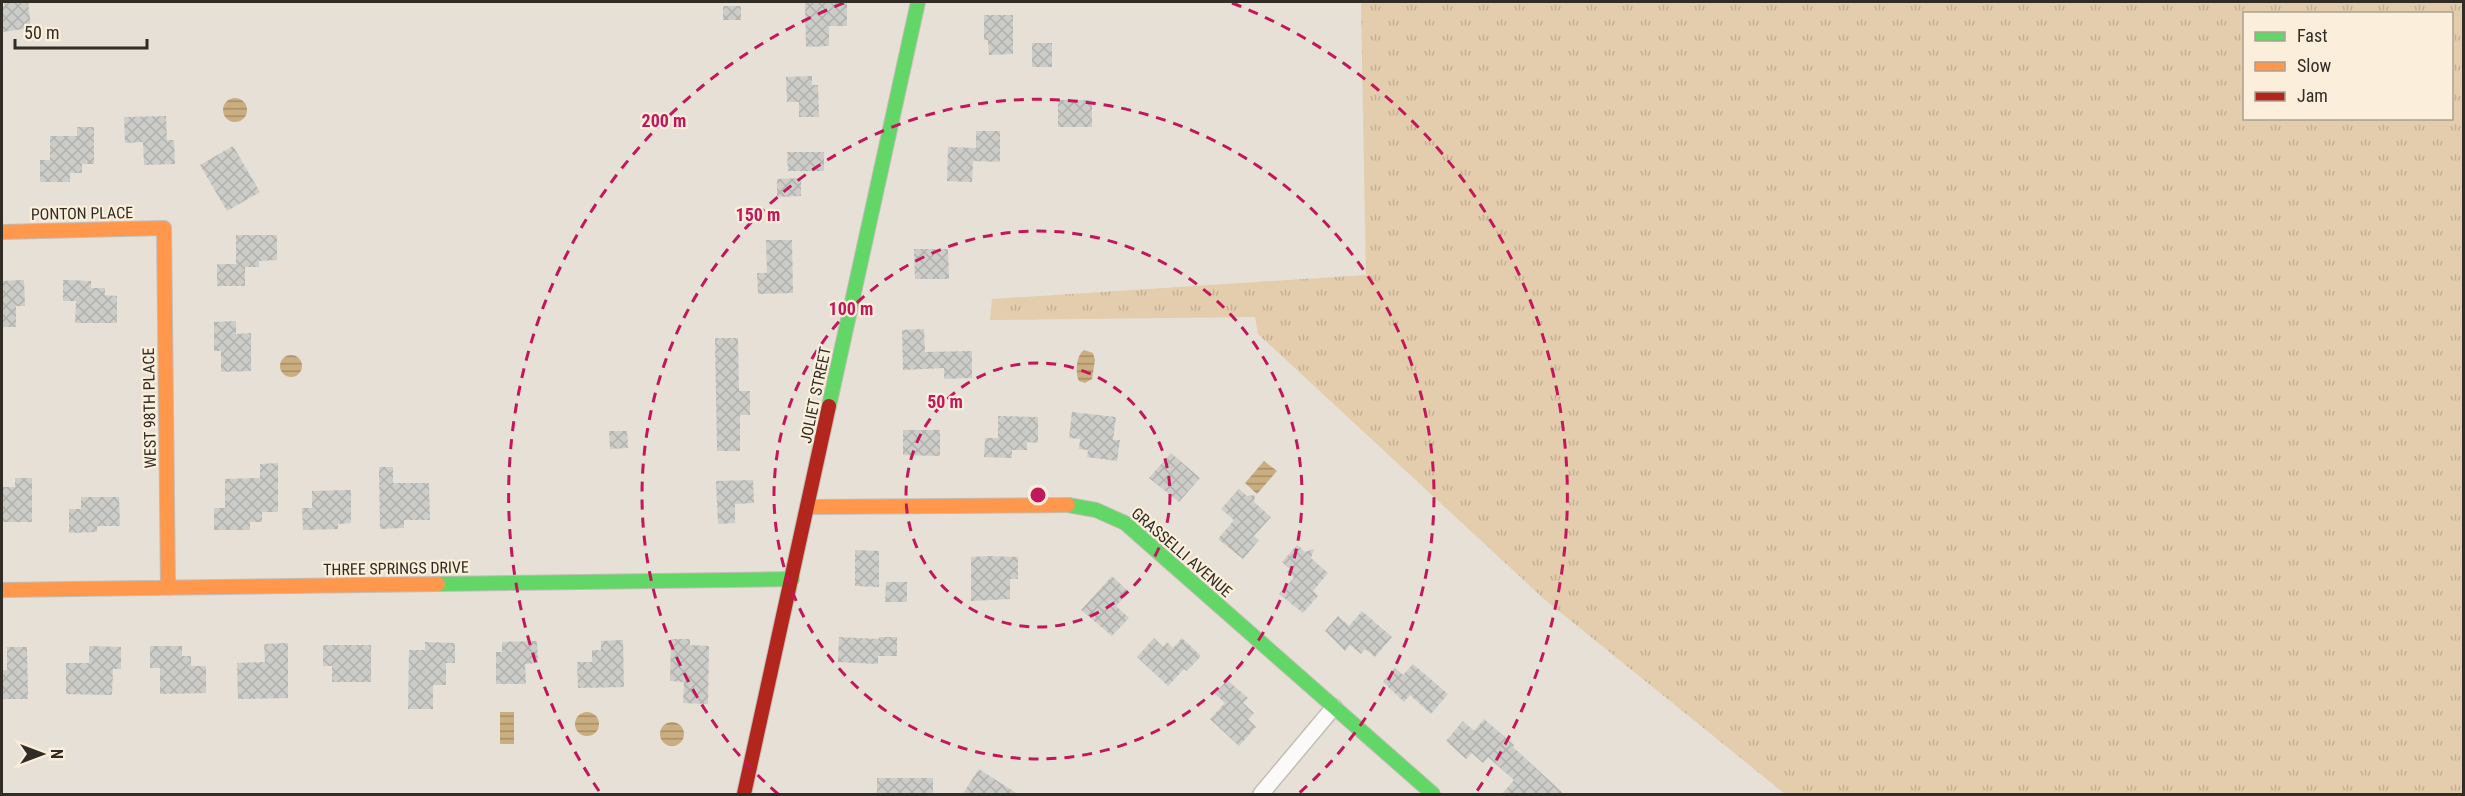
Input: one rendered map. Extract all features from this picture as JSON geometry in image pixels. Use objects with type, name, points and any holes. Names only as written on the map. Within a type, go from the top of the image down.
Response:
[{"type":"street","name":"JOLIET STREET","points":[[744,795],[918,2]]},
{"type":"street","name":"PONTON PLACE","points":[[2,231],[164,228]]},
{"type":"street","name":"WEST 98TH PLACE","points":[[164,228],[168,588]]},
{"type":"street","name":"GRASSELLI AVENUE","points":[[807,507],[1063,505],[1088,506],[1109,513],[1125,523],[1433,795]]},
{"type":"street","name":"THREE SPRINGS DRIVE","points":[[2,590],[792,579]]},
{"type":"street","points":[[1261,795],[1334,707]]},
{"type":"green space","points":[[1361,2],[2463,2],[2463,794],[1785,794],[1544,599],[1258,334],[1255,317],[990,320],[992,299],[1366,275]]},
{"type":"shaded area","points":[[235,98],[243,102],[247,110],[243,118],[235,122],[227,118],[223,110],[227,102]]},
{"type":"shaded area","points":[[1084,350],[1093,353],[1095,360],[1092,379],[1085,383],[1079,381],[1077,369],[1079,356]]},
{"type":"shaded area","points":[[291,355],[299,358],[302,366],[299,374],[291,377],[283,374],[280,366],[283,358]]},
{"type":"shaded area","points":[[1264,461],[1277,471],[1257,494],[1245,483]]},
{"type":"shaded area","points":[[500,712],[514,712],[514,744],[500,744]]},
{"type":"shaded area","points":[[587,712],[592,713],[598,719],[598,729],[592,735],[587,736],[582,735],[576,729],[575,724],[576,719],[582,713]]},
{"type":"shaded area","points":[[672,722],[677,723],[683,729],[683,739],[677,745],[672,746],[667,745],[661,739],[660,734],[661,729],[667,723]]},
{"type":"building","points":[[4,2],[28,2],[31,28],[2,32]]},
{"type":"building","points":[[805,2],[847,2],[847,26],[829,26],[829,46],[806,47]]},
{"type":"building","points":[[723,6],[741,6],[741,20],[723,20]]},
{"type":"building","points":[[984,15],[1013,15],[1013,54],[989,55],[988,40],[984,40]]},
{"type":"building","points":[[1032,43],[1052,43],[1052,67],[1032,67]]},
{"type":"building","points":[[812,76],[812,85],[818,85],[819,117],[799,117],[799,102],[787,102],[786,77]]},
{"type":"building","points":[[1058,100],[1092,100],[1092,127],[1058,127]]},
{"type":"building","points":[[166,116],[167,140],[174,140],[175,164],[144,165],[143,142],[125,143],[124,117]]},
{"type":"building","points":[[77,127],[94,127],[94,164],[82,164],[82,173],[70,173],[70,182],[40,182],[40,160],[50,160],[50,136],[77,136]]},
{"type":"building","points":[[976,131],[1000,131],[1000,162],[973,161],[972,182],[947,181],[948,147],[976,148]]},
{"type":"building","points":[[233,146],[260,192],[227,211],[200,165]]},
{"type":"building","points":[[787,152],[824,152],[824,171],[788,171]]},
{"type":"building","points":[[801,178],[801,196],[777,197],[777,179]]},
{"type":"building","points":[[236,235],[277,235],[277,260],[259,261],[259,267],[245,267],[245,286],[217,286],[217,264],[236,264]]},
{"type":"building","points":[[766,240],[792,240],[793,293],[758,294],[757,273],[767,273]]},
{"type":"building","points":[[914,249],[948,249],[949,279],[915,279]]},
{"type":"building","points":[[24,280],[25,306],[16,306],[16,327],[2,327],[2,281]]},
{"type":"building","points":[[63,280],[91,281],[91,288],[105,288],[105,295],[117,296],[117,323],[75,323],[76,301],[63,301]]},
{"type":"building","points":[[236,321],[236,334],[251,333],[251,371],[221,372],[221,351],[214,351],[214,322]]},
{"type":"building","points":[[924,329],[925,352],[972,351],[972,378],[944,379],[944,368],[903,370],[902,330]]},
{"type":"building","points":[[715,338],[738,338],[739,391],[750,391],[750,415],[740,415],[740,451],[717,451]]},
{"type":"building","points":[[1072,412],[1116,417],[1113,440],[1120,440],[1117,461],[1087,457],[1088,450],[1079,449],[1080,439],[1069,438]]},
{"type":"building","points":[[998,416],[1038,417],[1038,443],[1027,442],[1027,450],[1012,450],[1012,458],[984,457],[985,438],[998,438]]},
{"type":"building","points":[[903,430],[940,430],[940,456],[903,455]]},
{"type":"building","points":[[609,431],[627,431],[628,448],[610,449]]},
{"type":"building","points":[[1171,453],[1200,478],[1179,502],[1149,478]]},
{"type":"building","points":[[278,463],[278,512],[262,512],[262,522],[250,522],[250,530],[214,530],[214,508],[225,508],[225,479],[260,478],[260,464]]},
{"type":"building","points":[[379,467],[393,467],[393,483],[429,483],[430,520],[404,520],[404,528],[380,529]]},
{"type":"building","points":[[15,478],[32,478],[32,522],[2,522],[2,487],[15,487]]},
{"type":"building","points":[[753,480],[754,503],[735,504],[735,523],[718,524],[716,481]]},
{"type":"building","points":[[1239,489],[1247,496],[1255,495],[1254,502],[1271,517],[1254,536],[1259,540],[1243,559],[1218,539],[1234,520],[1221,509]]},
{"type":"building","points":[[351,490],[351,523],[338,524],[338,529],[303,530],[302,508],[312,508],[312,491]]},
{"type":"building","points":[[81,497],[119,497],[120,526],[97,526],[97,532],[69,533],[69,509],[81,509]]},
{"type":"building","points":[[1297,545],[1305,552],[1314,549],[1311,558],[1328,573],[1313,591],[1318,596],[1303,613],[1279,594],[1294,578],[1287,572],[1290,569],[1282,562]]},
{"type":"building","points":[[855,550],[879,551],[879,587],[855,586]]},
{"type":"building","points":[[971,557],[1018,557],[1018,579],[1010,579],[1010,599],[971,601]]},
{"type":"building","points":[[1112,576],[1129,592],[1116,606],[1129,618],[1112,636],[1081,610]]},
{"type":"building","points":[[886,582],[907,582],[907,602],[885,602]]},
{"type":"building","points":[[1362,611],[1392,637],[1375,657],[1365,649],[1361,654],[1350,645],[1345,651],[1325,631],[1338,616],[1349,626]]},
{"type":"building","points":[[839,637],[879,639],[879,637],[897,637],[897,656],[878,656],[878,664],[838,662]]},
{"type":"building","points":[[1154,638],[1163,647],[1167,642],[1173,648],[1182,638],[1201,656],[1187,671],[1184,669],[1168,686],[1137,657]]},
{"type":"building","points":[[671,639],[690,639],[690,645],[709,646],[708,704],[683,703],[684,682],[670,681]]},
{"type":"building","points":[[623,640],[624,687],[578,688],[577,662],[592,662],[592,650],[601,650],[601,641]]},
{"type":"building","points":[[537,641],[538,663],[525,664],[526,684],[496,684],[496,652],[502,652],[502,642]]},
{"type":"building","points":[[425,642],[455,643],[455,663],[446,663],[446,685],[433,685],[433,709],[408,709],[409,650],[425,650]]},
{"type":"building","points":[[288,643],[288,698],[238,699],[237,663],[265,662],[264,644]]},
{"type":"building","points":[[323,645],[371,645],[371,682],[332,682],[332,666],[323,666]]},
{"type":"building","points":[[89,646],[121,647],[121,669],[113,669],[112,695],[66,694],[66,663],[89,663]]},
{"type":"building","points":[[150,646],[182,646],[182,656],[191,656],[191,666],[206,666],[206,693],[160,694],[160,668],[150,668]]},
{"type":"building","points":[[7,647],[27,647],[28,699],[2,699],[2,670],[7,670]]},
{"type":"building","points":[[1413,664],[1448,694],[1431,714],[1410,695],[1404,702],[1383,682],[1395,668],[1403,675]]},
{"type":"building","points":[[1227,680],[1248,698],[1243,703],[1254,713],[1248,719],[1256,727],[1239,746],[1210,719],[1225,703],[1215,694]]},
{"type":"building","points":[[1484,719],[1565,795],[1501,795],[1514,780],[1488,757],[1483,763],[1472,753],[1466,759],[1446,741],[1463,721],[1474,731]]},
{"type":"building","points":[[979,769],[1019,795],[962,795]]},
{"type":"building","points":[[877,778],[933,778],[933,795],[877,795]]},
{"type":"traffic: fast","points":[[829,406],[918,2]]},
{"type":"traffic: fast","points":[[1068,505],[1096,510],[1125,523],[1433,794]]},
{"type":"traffic: fast","points":[[438,584],[792,579]]},
{"type":"traffic: slow","points":[[2,232],[164,228],[168,588]]},
{"type":"traffic: slow","points":[[807,507],[1068,505]]},
{"type":"traffic: slow","points":[[2,590],[438,584]]},
{"type":"traffic: jam","points":[[744,794],[829,406]]}]
